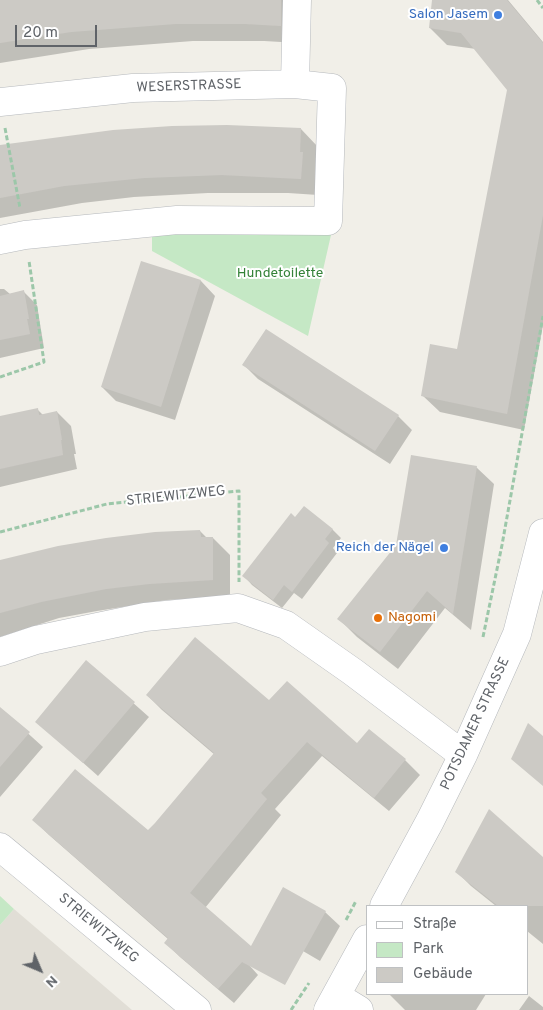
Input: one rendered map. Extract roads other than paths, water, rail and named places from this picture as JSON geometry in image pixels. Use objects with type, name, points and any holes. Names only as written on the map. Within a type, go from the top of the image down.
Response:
[{"type":"street","points":[[295,84],[298,0]]},
{"type":"street","name":"WESERSTRASSE","points":[[0,102],[133,88],[295,84],[332,88],[328,221],[178,220],[25,235],[0,240]]},
{"type":"street","name":"POTSDAMER STRASSE","points":[[385,905],[430,822],[463,756],[517,634],[543,533]]},
{"type":"street","points":[[0,652],[36,640],[145,617],[238,608],[286,625],[353,672],[463,756]]},
{"type":"street","name":"STRIEWITZWEG","points":[[0,847],[197,1010]]},
{"type":"street","points":[[359,1010],[332,1003],[366,941]]},
{"type":"place","name":"Salon Jasem","points":[[498,15]]},
{"type":"place","name":"Reich der Nägel","points":[[444,548]]},
{"type":"place","name":"Nagomi","points":[[378,618]]},
{"type":"park label","name":"Hundetoilette","points":[[280,274]]}]
